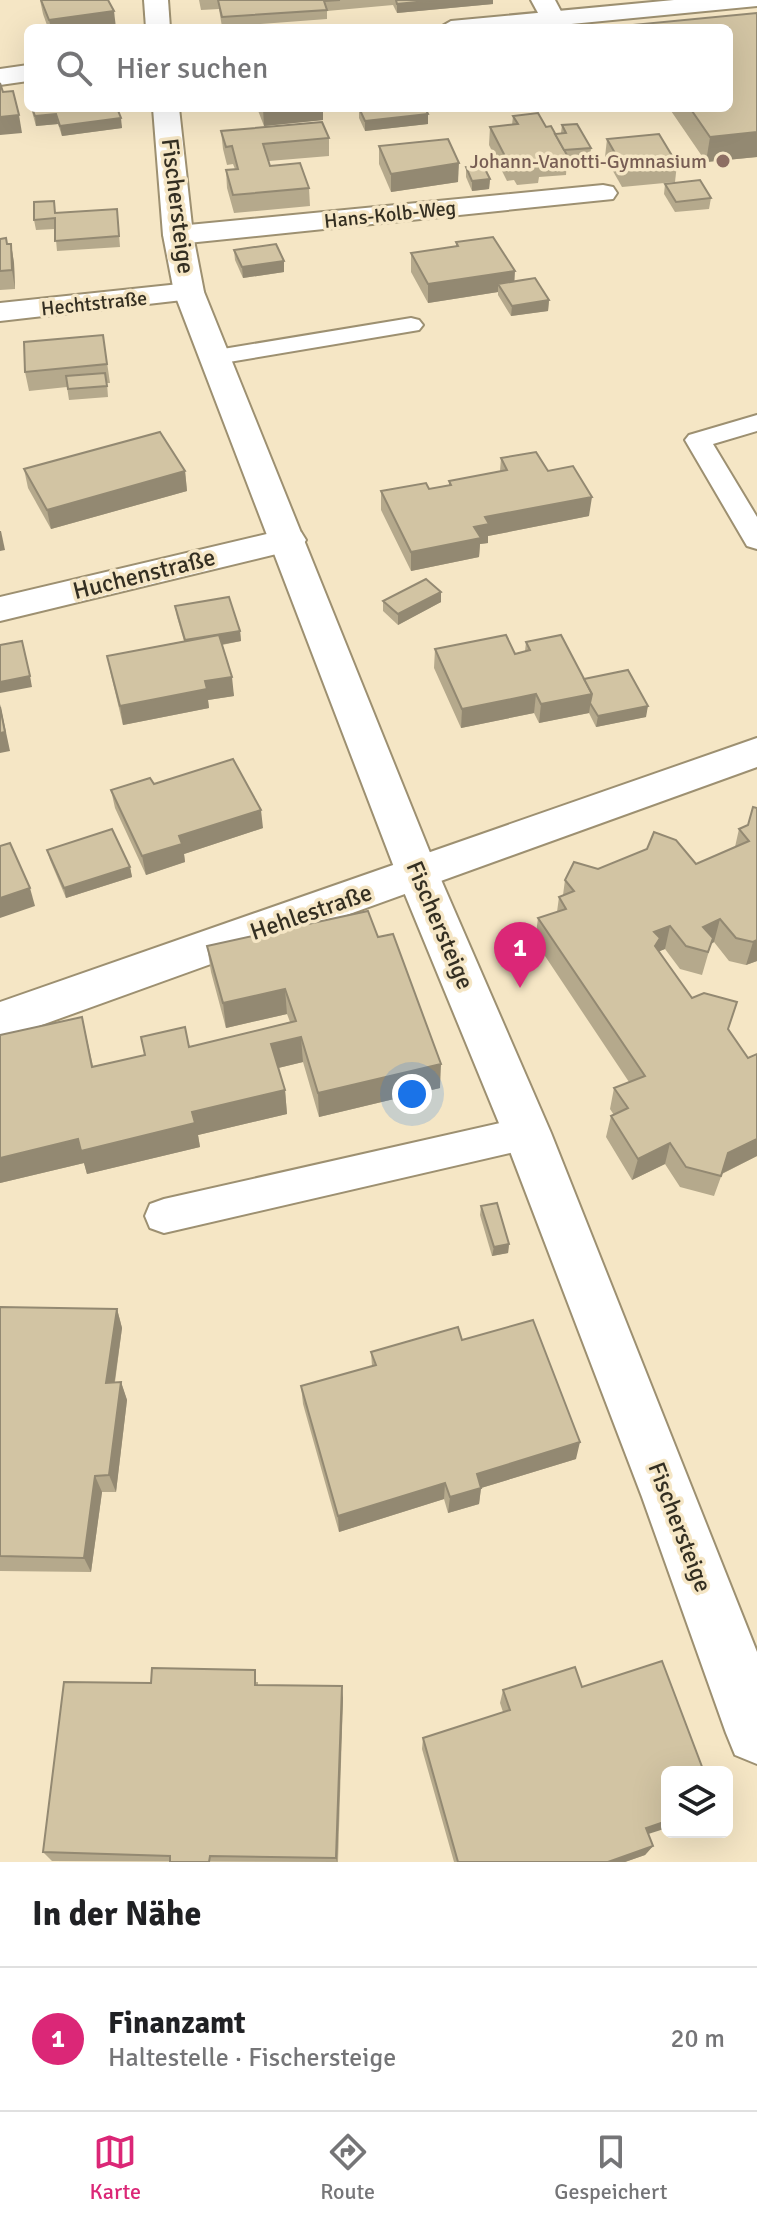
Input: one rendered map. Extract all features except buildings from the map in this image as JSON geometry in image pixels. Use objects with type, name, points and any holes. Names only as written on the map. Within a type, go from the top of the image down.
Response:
[{"type":"street","points":[[156,0],[158,24]]},
{"type":"street","points":[[471,24],[548,9],[752,0]]},
{"type":"street","points":[[0,77],[24,74]]},
{"type":"street","name":"Fischersteige","points":[[166,112],[178,235],[189,292],[418,875],[527,1133],[757,1733]]},
{"type":"street","name":"Hans-Kolb-Weg","points":[[178,235],[603,193]]},
{"type":"street","name":"Hechtstraße","points":[[0,312],[189,292]]},
{"type":"street","name":"Huchenstraße","points":[[0,609],[288,540]]},
{"type":"street","name":"Hehlestraße","points":[[0,1021],[757,752]]},
{"type":"lane","points":[[217,357],[411,325]]},
{"type":"lane","points":[[757,423],[698,440],[757,540]]},
{"type":"lane","points":[[164,1216],[527,1133]]},
{"type":"place","name":"Johann-Vanotti-Gymnasium","points":[[723,161]]},
{"type":"place","name":"Finanzamt","points":[[520,988]]}]
